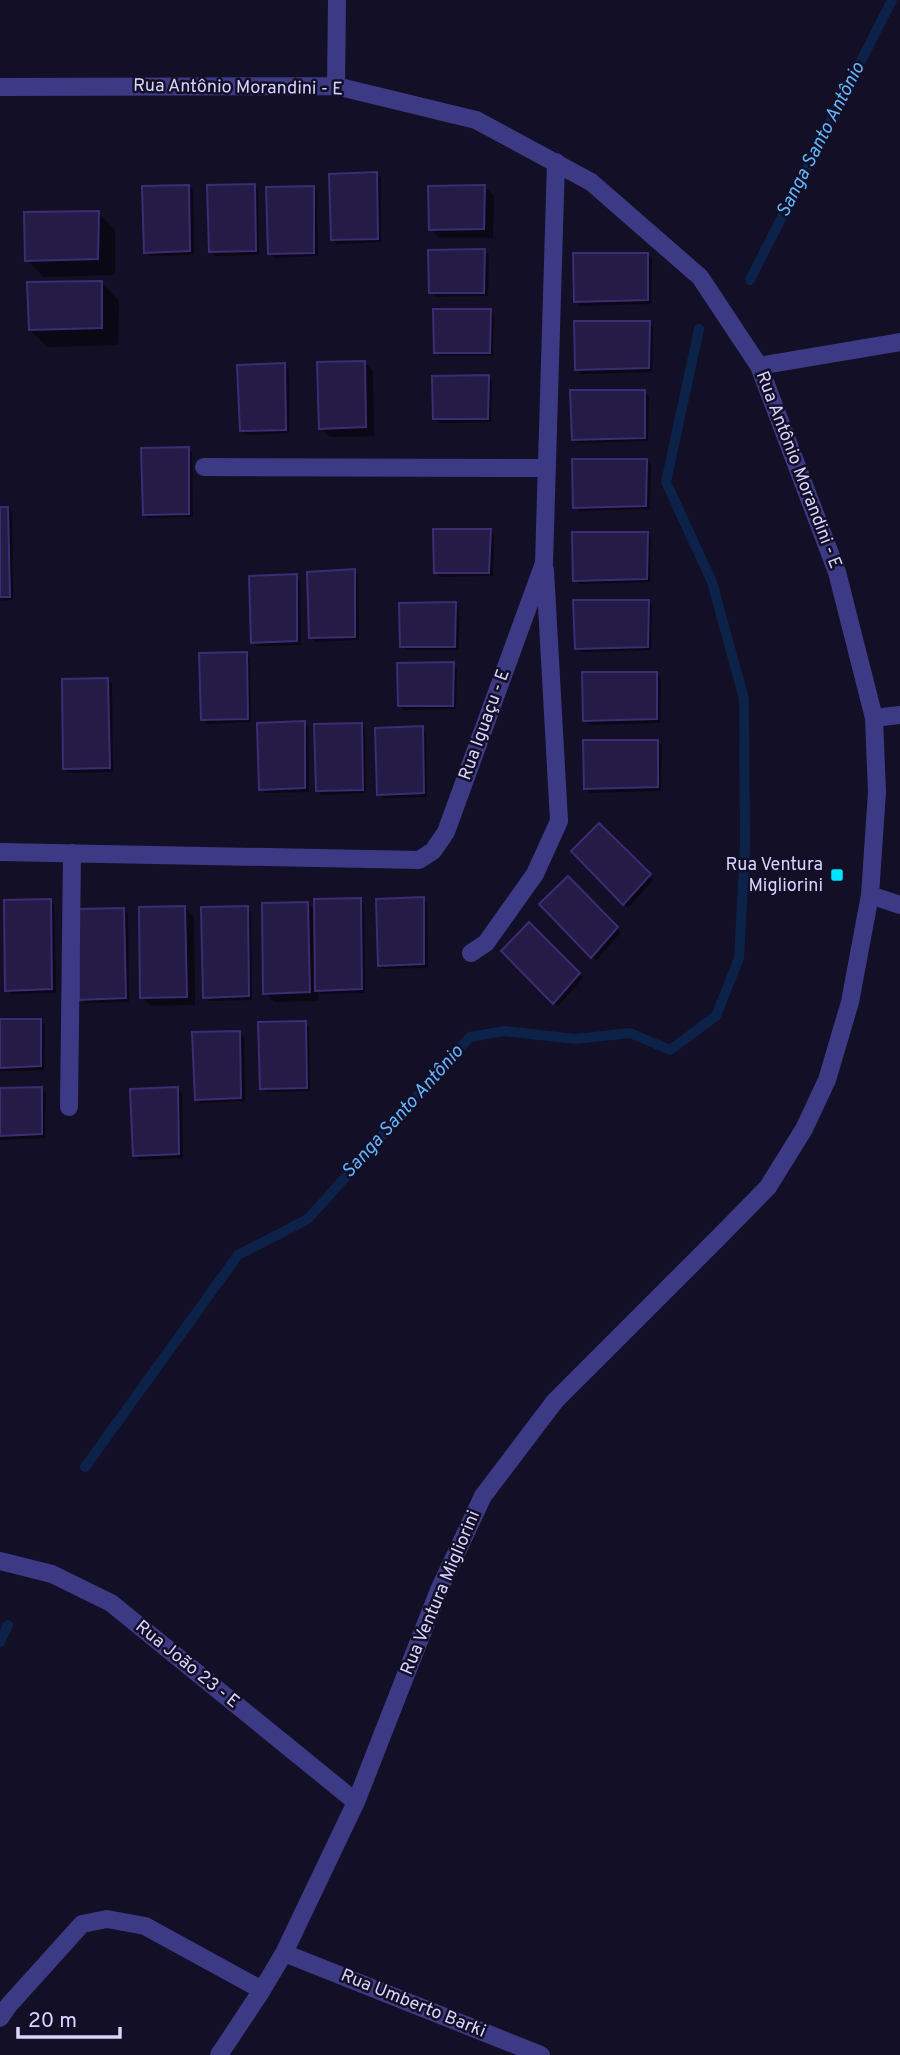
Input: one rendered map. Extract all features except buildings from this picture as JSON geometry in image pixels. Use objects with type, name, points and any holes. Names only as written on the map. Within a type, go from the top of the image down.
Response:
[{"type":"street","points":[[336,86],[337,0]]},
{"type":"street","name":"Rua Antônio Morandini - E","points":[[0,87],[336,86],[476,120],[591,182],[700,277],[759,366],[837,572],[874,718]]},
{"type":"street","name":"Rua Iguaçu - E","points":[[0,852],[419,860],[433,851],[446,832],[544,563],[556,162]]},
{"type":"street","points":[[759,366],[900,342]]},
{"type":"street","points":[[204,467],[547,468]]},
{"type":"street","points":[[471,954],[486,943],[535,874],[559,821],[544,563]]},
{"type":"street","points":[[874,718],[900,715]]},
{"type":"street","name":"Rua Ventura Migliorini","points":[[219,2055],[284,1953],[356,1802],[439,1590],[483,1496],[555,1401],[768,1187],[804,1129],[827,1080],[844,1026],[870,895],[877,792],[874,718]]},
{"type":"street","points":[[69,1107],[72,853]]},
{"type":"street","points":[[870,895],[900,905]]},
{"type":"street","name":"Rua João 23 - E","points":[[0,1561],[52,1574],[111,1603],[356,1802]]},
{"type":"street","points":[[0,2018],[82,1924],[107,1919],[145,1926],[262,1990]]},
{"type":"street","name":"Rua Umberto Barki","points":[[284,1953],[508,2049],[541,2055]]},
{"type":"waterway","name":"Sanga Santo Antônio","points":[[750,280],[892,0]]},
{"type":"waterway","name":"Sanga Santo Antônio","points":[[85,1467],[238,1255],[308,1219],[470,1037],[505,1031],[575,1039],[630,1033],[670,1050],[716,1016],[739,958],[745,847],[744,699],[712,582],[666,482],[699,329]]},
{"type":"waterway","name":"Sanga Santo Antônio","points":[[0,1642],[8,1625]]},
{"type":"place","name":"Rua Ventura Migliorini","points":[[837,875]]}]
